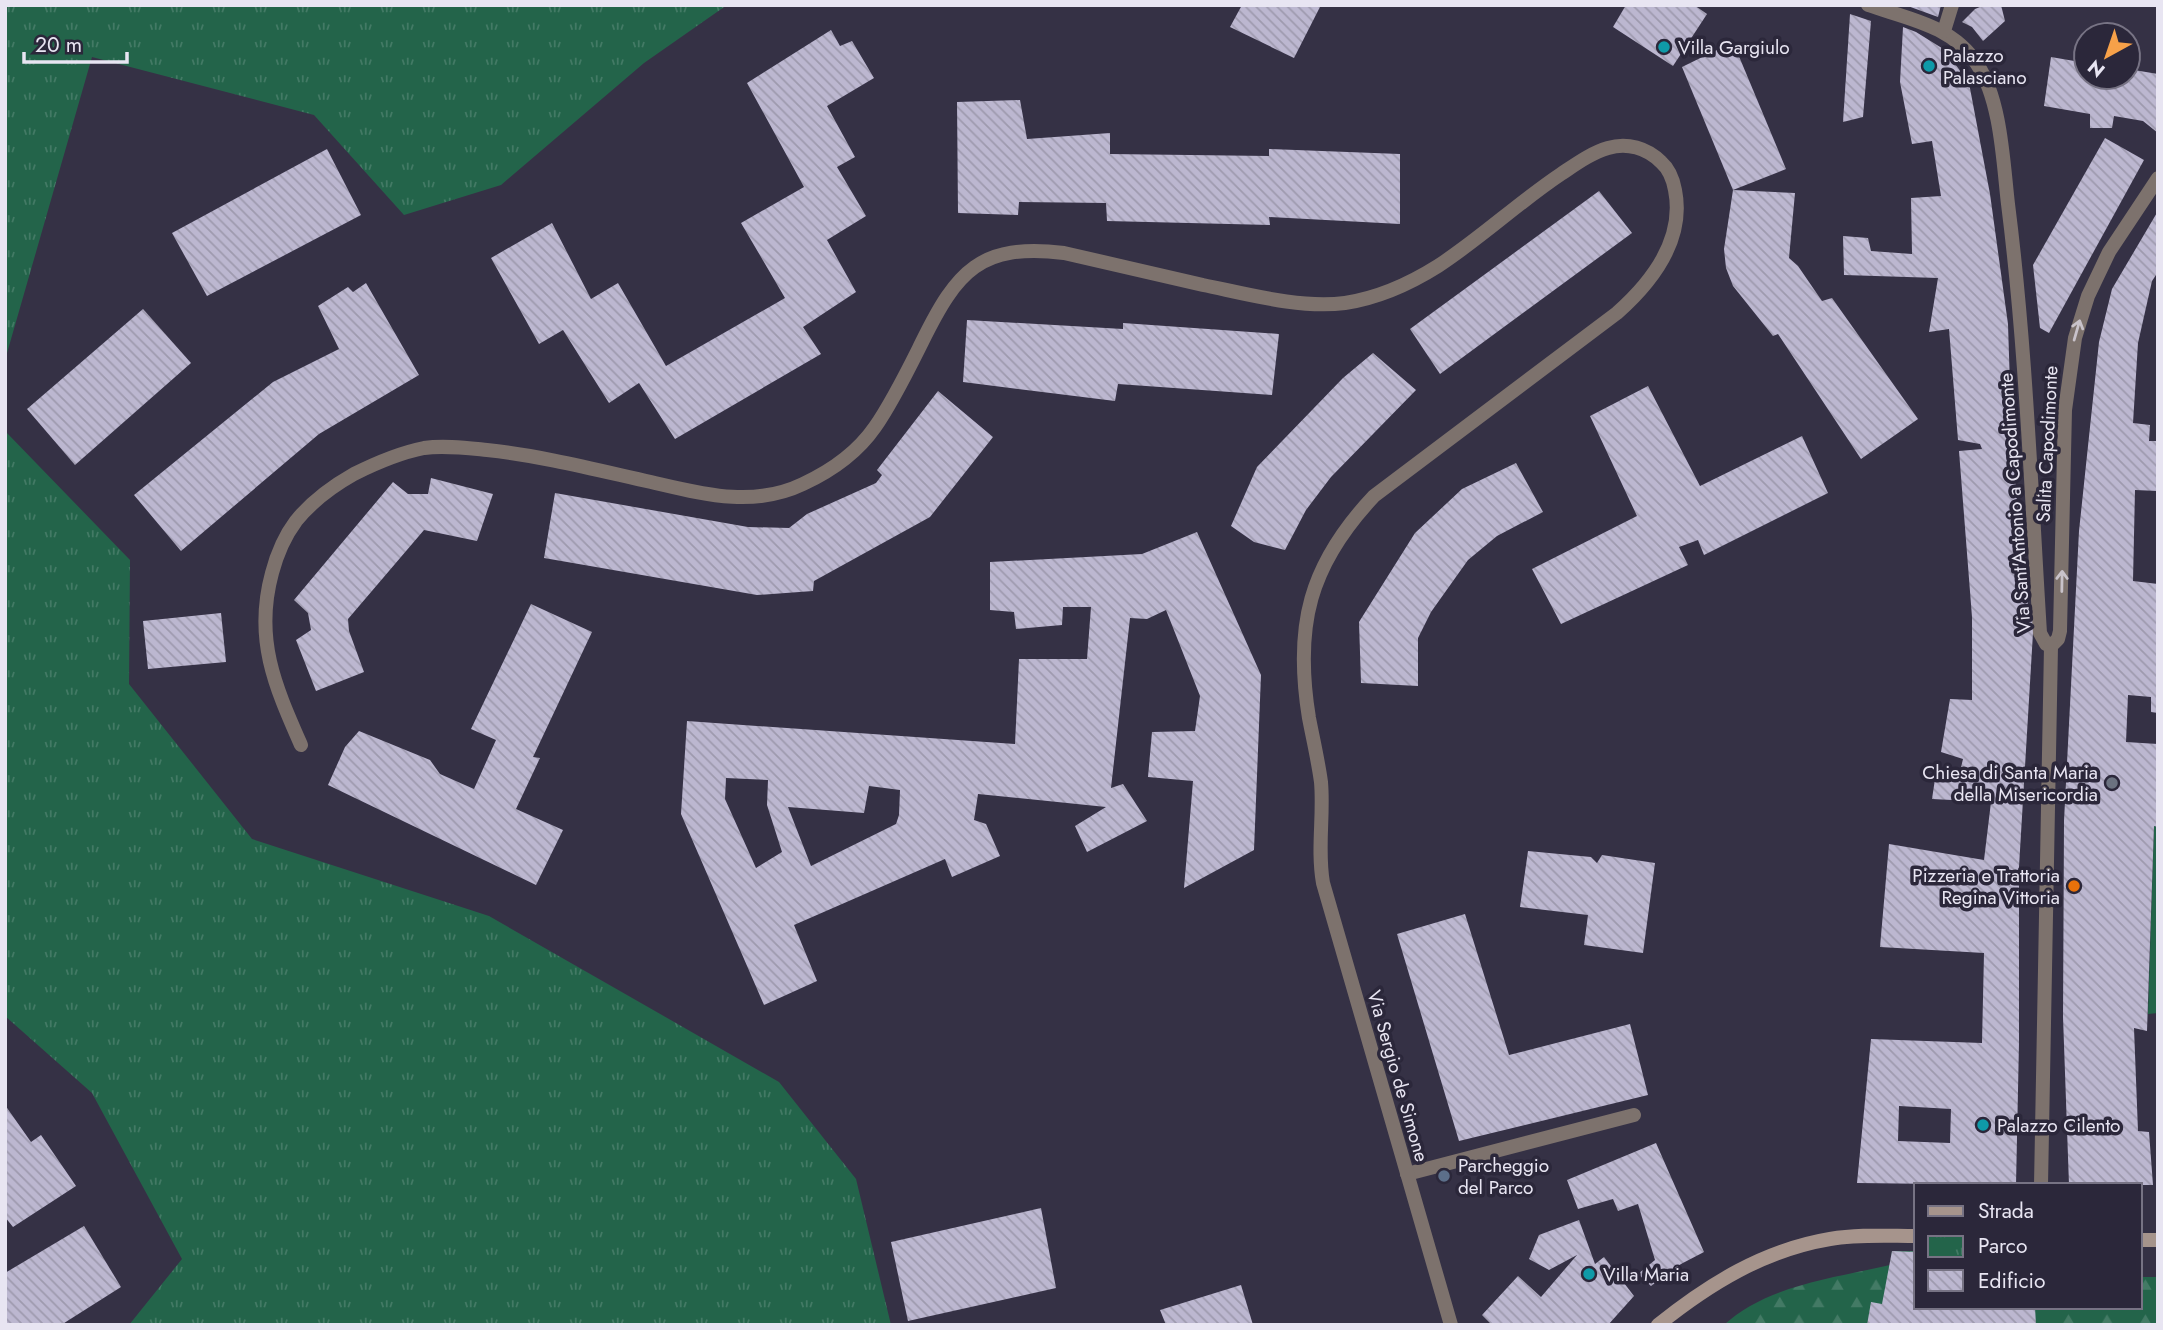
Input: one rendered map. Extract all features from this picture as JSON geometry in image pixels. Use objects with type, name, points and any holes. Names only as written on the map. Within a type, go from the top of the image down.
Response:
[{"type":"street","points":[[1868,5],[1944,31],[1952,5]]},
{"type":"street","name":"Via Sant'Antonio a Capodimonte","points":[[1944,31],[1962,45],[1977,63],[1988,86],[1994,109],[2005,177],[2022,325],[2040,633],[2046,644],[2051,646],[2041,1183]]},
{"type":"street","name":"Via Sergio de Simone","points":[[301,745],[268,659],[264,627],[267,591],[282,544],[302,514],[327,490],[369,466],[425,448],[456,447],[536,457],[715,496],[746,498],[778,494],[830,470],[864,440],[895,393],[935,313],[951,289],[981,263],[1002,254],[1033,250],[1063,253],[1261,297],[1327,304],[1354,302],[1392,289],[1439,265],[1551,180],[1599,151],[1611,147],[1642,148],[1655,155],[1666,166],[1673,181],[1678,204],[1675,227],[1663,260],[1647,283],[1617,313],[1374,496],[1336,541],[1310,598],[1303,649],[1309,717],[1321,788],[1321,870],[1326,898],[1451,1325]]},
{"type":"street","name":"Salita Capodimonte","points":[[2051,646],[2058,639],[2060,631],[2066,410],[2075,338],[2098,274],[2120,234],[2158,178]]},
{"type":"street","points":[[1407,1174],[1634,1115]]},
{"type":"street","points":[[1658,1325],[1743,1267],[1789,1248],[1831,1239],[1914,1236]]},
{"type":"green space","points":[[5,5],[727,5],[644,63],[501,185],[404,215],[314,115],[92,57],[5,360]]},
{"type":"green space","points":[[5,431],[130,560],[129,684],[252,839],[489,916],[779,1082],[856,1179],[891,1325],[129,1325],[182,1259],[92,1093],[5,1016]]},
{"type":"green space","points":[[2154,826],[2158,827],[2158,1013],[2148,1014]]},
{"type":"green space","points":[[1892,1251],[1914,1251],[1914,1309],[2142,1309],[2142,1277],[2158,1277],[2158,1325],[1724,1325],[1741,1311],[1781,1292],[1890,1265]]},
{"type":"building","points":[[1242,5],[1321,5],[1294,58],[1230,27]]},
{"type":"building","name":"Villa Gargiulo","points":[[1626,5],[1694,5],[1707,14],[1673,66],[1613,27]]},
{"type":"building","points":[[1905,5],[1941,5],[1938,17]]},
{"type":"building","points":[[1985,5],[2001,5],[2005,21],[1983,41],[1972,27],[1962,22],[1975,9]]},
{"type":"building","points":[[1850,14],[1871,21],[1863,117],[1843,122]]},
{"type":"building","points":[[1903,27],[1945,50],[1969,83],[1990,194],[2008,324],[2012,448],[2029,615],[2034,616],[2019,867],[2016,1183],[1857,1183],[1871,1039],[1982,1043],[1984,953],[1880,947],[1889,844],[1984,860],[1991,802],[1932,799],[1935,779],[1958,780],[1963,759],[1941,752],[1950,699],[1972,700],[1972,617],[1959,451],[1982,449],[1980,444],[1958,440],[1949,329],[1929,332],[1938,278],[1844,275],[1843,236],[1868,238],[1871,251],[1912,254],[1911,198],[1941,196],[1932,141],[1912,144],[1900,82]],"holes":[[[1899,1106],[1951,1109],[1950,1143],[1898,1141]]]},
{"type":"building","points":[[831,30],[840,46],[852,41],[874,78],[827,106],[855,157],[837,167],[866,216],[827,240],[856,292],[803,327],[821,354],[675,439],[639,383],[609,403],[563,330],[539,344],[491,258],[552,223],[591,299],[618,283],[666,366],[785,298],[741,223],[804,187],[747,83]]},
{"type":"building","points":[[1733,42],[1786,169],[1733,190],[1682,67]]},
{"type":"building","points":[[2051,57],[2072,61],[2072,91],[2142,91],[2142,71],[2158,74],[2158,133],[2143,121],[2114,116],[2112,128],[2090,128],[2090,114],[2044,106]]},
{"type":"building","points":[[1020,100],[1027,139],[1110,133],[1110,154],[1269,156],[1269,149],[1400,154],[1400,224],[1269,217],[1270,225],[1107,221],[1106,203],[1019,202],[1018,215],[958,213],[957,102]]},
{"type":"building","points":[[2105,138],[2144,160],[2049,333],[2040,328],[2033,265]]},
{"type":"building","points":[[327,149],[361,215],[207,296],[172,233]]},
{"type":"building","points":[[1733,190],[1795,193],[1789,258],[1798,266],[1822,301],[1832,298],[1918,419],[1861,459],[1778,334],[1773,336],[1733,286],[1726,268],[1724,249]]},
{"type":"building","points":[[1599,191],[1632,233],[1440,374],[1410,329]]},
{"type":"building","points":[[2158,211],[2158,272],[2152,281],[2138,343],[2133,423],[2150,425],[2149,441],[2158,441],[2158,491],[2135,490],[2133,581],[2158,584],[2158,713],[2151,712],[2151,697],[2128,695],[2126,742],[2158,744],[2158,827],[2154,826],[2147,1031],[2134,1028],[2138,1131],[2149,1132],[2153,1185],[2069,1183],[2063,1017],[2064,821],[2079,531],[2099,342],[2112,289]]},
{"type":"building","points":[[366,283],[419,375],[319,434],[181,551],[134,495],[273,382],[339,349],[318,306],[348,287],[353,292]]},
{"type":"building","points":[[143,309],[191,363],[75,465],[27,409]]},
{"type":"building","points":[[967,320],[1123,329],[1123,323],[1279,334],[1272,395],[1118,384],[1115,401],[963,382]]},
{"type":"building","points":[[1373,353],[1416,390],[1331,477],[1306,510],[1285,550],[1254,542],[1231,526],[1257,467],[1343,378]]},
{"type":"building","points":[[1648,386],[1700,486],[1802,436],[1828,493],[1704,555],[1698,540],[1679,547],[1688,565],[1561,624],[1532,569],[1637,516],[1590,416]]},
{"type":"building","points":[[938,391],[993,437],[930,517],[814,581],[813,591],[757,595],[544,558],[555,493],[748,527],[789,528],[807,514],[876,483],[882,475],[877,470]]},
{"type":"building","points":[[1516,463],[1543,512],[1497,536],[1468,560],[1431,612],[1418,638],[1418,686],[1361,683],[1359,622],[1415,533],[1462,489]]},
{"type":"building","points":[[431,478],[493,494],[477,541],[424,530],[348,619],[349,631],[364,672],[316,691],[296,640],[311,630],[308,613],[294,600],[393,482],[408,494],[428,494]]},
{"type":"building","points":[[1197,532],[1261,675],[1254,850],[1184,888],[1193,781],[1148,777],[1152,732],[1195,731],[1200,696],[1166,610],[1147,619],[1130,618],[1111,788],[1123,784],[1147,821],[1087,852],[1075,826],[1106,807],[978,794],[974,820],[986,824],[1000,856],[952,877],[945,859],[794,925],[817,981],[764,1005],[681,814],[687,721],[1015,744],[1019,659],[1087,659],[1091,607],[1063,607],[1062,625],[1016,629],[1014,612],[990,610],[990,562],[1142,554]],"holes":[[[726,778],[768,780],[767,805],[782,852],[756,868],[725,799]],[[869,786],[900,790],[896,824],[811,866],[788,807],[864,813]]]},
{"type":"building","points":[[531,604],[592,632],[533,757],[540,758],[516,809],[563,830],[536,885],[328,785],[345,747],[359,731],[430,760],[440,774],[474,789],[496,740],[471,729]]},
{"type":"building","points":[[221,613],[226,662],[148,669],[143,621]]},
{"type":"building","points":[[1528,851],[1591,857],[1597,863],[1602,855],[1655,863],[1643,953],[1584,945],[1588,915],[1520,907]]},
{"type":"building","points":[[1465,914],[1509,1055],[1630,1024],[1648,1095],[1459,1141],[1397,934]]},
{"type":"building","points":[[5,1105],[31,1142],[41,1135],[76,1186],[13,1227],[5,1217]]},
{"type":"building","points":[[1656,1143],[1704,1252],[1681,1264],[1651,1286],[1638,1274],[1655,1260],[1638,1204],[1618,1211],[1613,1199],[1578,1209],[1567,1180]]},
{"type":"building","points":[[1041,1208],[1056,1288],[908,1321],[891,1242]]},
{"type":"building","name":"Villa Maria","points":[[1579,1220],[1595,1264],[1604,1257],[1634,1296],[1608,1325],[1492,1325],[1482,1315],[1518,1276],[1541,1297],[1577,1255],[1549,1270],[1529,1259],[1539,1235]]},
{"type":"building","points":[[84,1226],[121,1287],[61,1325],[5,1325],[5,1273]]},
{"type":"building","points":[[1892,1251],[1914,1252],[1914,1309],[2035,1309],[2036,1325],[1867,1325],[1871,1302],[1882,1304]]},
{"type":"building","points":[[1241,1285],[1253,1325],[1166,1325],[1160,1310]]},
{"type":"place","name":"Villa Gargiulo","points":[[1664,47]]},
{"type":"place","name":"Palazzo Palasciano","points":[[1929,66]]},
{"type":"place","name":"Chiesa di Santa Maria della Misericordia","points":[[2112,783]]},
{"type":"place","name":"Pizzeria e Trattoria Regina Vittoria","points":[[2074,886]]},
{"type":"place","name":"Palazzo Cilento","points":[[1983,1125]]},
{"type":"place","name":"Parcheggio del Parco","points":[[1444,1176]]},
{"type":"place","name":"Villa Maria","points":[[1589,1274]]}]
